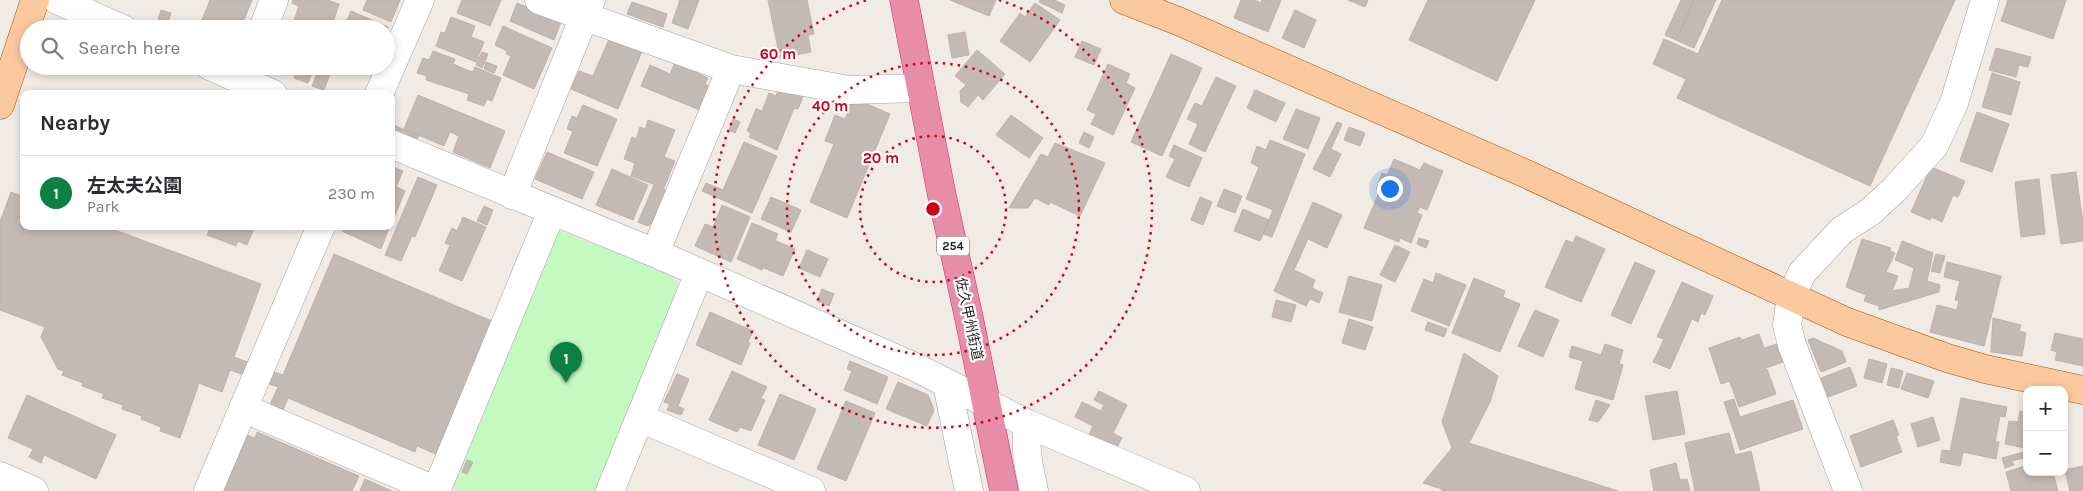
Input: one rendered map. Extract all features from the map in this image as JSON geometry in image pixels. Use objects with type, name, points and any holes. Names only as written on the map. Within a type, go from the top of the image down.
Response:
[{"type":"highway","name":"佐久甲州街道","points":[[904,0],[1004,491]]},
{"type":"main road","points":[[28,20],[35,0]]},
{"type":"main road","points":[[1124,0],[1178,21],[1513,168],[1847,322],[1946,358],[2022,378],[2083,390]]},
{"type":"main road","points":[[0,105],[20,45]]},
{"type":"street","points":[[57,0],[103,20]]},
{"type":"street","points":[[266,20],[274,0]]},
{"type":"street","points":[[395,57],[420,0]]},
{"type":"street","points":[[539,0],[588,8],[731,69],[849,90],[921,88]]},
{"type":"street","points":[[1848,491],[1792,345],[1787,325],[1791,297],[1802,273],[1820,253],[1842,230],[1870,212],[1894,190],[1934,146],[1954,103],[1985,0]]},
{"type":"street","points":[[512,195],[588,8]]},
{"type":"street","points":[[655,253],[731,69]]},
{"type":"street","points":[[247,75],[268,90]]},
{"type":"street","points":[[381,90],[387,75]]},
{"type":"street","points":[[395,146],[655,253],[915,367],[987,405],[1028,424],[1186,491]]},
{"type":"street","points":[[244,408],[436,491],[552,211]]},
{"type":"street","points":[[208,491],[320,230]]},
{"type":"street","points":[[610,491],[699,273]]},
{"type":"street","points":[[947,384],[969,491]]},
{"type":"street","points":[[640,418],[811,491]]},
{"type":"street","points":[[1028,424],[1025,440],[1026,457],[1034,491]]},
{"type":"street","points":[[0,476],[34,491]]},
{"type":"green space","points":[[561,231],[671,274],[681,289],[596,491],[458,491],[453,489],[451,478],[550,238]]},
{"type":"building","points":[[210,0],[252,0],[244,20],[202,20]]},
{"type":"building","points":[[293,0],[327,0],[339,4],[334,20],[294,20],[299,6],[292,3]]},
{"type":"building","points":[[367,0],[400,0],[392,20],[386,20],[363,10]]},
{"type":"building","points":[[462,0],[501,0],[490,26],[457,13]]},
{"type":"building","points":[[680,0],[699,0],[688,29],[672,23]]},
{"type":"building","points":[[768,0],[807,0],[814,34],[808,35],[811,52],[780,58]]},
{"type":"building","points":[[950,0],[996,0],[989,16]]},
{"type":"building","points":[[1040,0],[1054,0],[1065,5],[1062,13],[1039,2]]},
{"type":"building","points":[[1241,0],[1254,0],[1261,3],[1262,0],[1281,0],[1268,32],[1234,18]]},
{"type":"building","points":[[1348,0],[1368,0],[1365,7]]},
{"type":"building","points":[[1428,0],[1535,0],[1497,81],[1409,40]]},
{"type":"building","points":[[1681,0],[1694,0],[1676,40],[1665,35]]},
{"type":"building","points":[[1694,0],[1716,0],[1694,48],[1676,40]]},
{"type":"building","points":[[1722,0],[1955,0],[1870,186],[1677,98],[1686,79],[1653,64],[1664,39],[1698,54]]},
{"type":"building","points":[[2008,0],[2066,0],[2053,39],[2001,21]]},
{"type":"building","points":[[632,2],[667,14],[663,27],[627,14]]},
{"type":"building","points":[[517,3],[561,22],[554,40],[510,21]]},
{"type":"building","points":[[1035,3],[1060,20],[1030,62],[1000,41],[1020,13],[1025,17]]},
{"type":"building","points":[[161,10],[171,13],[169,20],[158,19]]},
{"type":"building","points":[[1295,10],[1316,20],[1304,48],[1282,38]]},
{"type":"building","points":[[351,11],[372,20],[347,20]]},
{"type":"building","points":[[451,17],[475,26],[471,37],[484,42],[476,62],[436,46],[441,32],[445,33]]},
{"type":"building","points":[[503,26],[552,48],[534,89],[503,75],[511,56],[506,54],[507,51],[495,45]]},
{"type":"building","points":[[965,32],[969,55],[952,58],[948,35]]},
{"type":"building","points":[[610,37],[643,49],[618,109],[571,89],[579,71],[593,76]]},
{"type":"building","points":[[1082,41],[1101,49],[1094,65],[1075,57]]},
{"type":"building","points":[[1996,48],[2031,57],[2028,67],[2019,65],[2016,77],[1989,70]]},
{"type":"building","points":[[977,50],[1005,74],[983,100],[978,95],[968,107],[961,102],[960,91],[966,85],[955,76]]},
{"type":"building","points":[[433,51],[455,59],[453,64],[467,70],[473,72],[475,67],[501,78],[492,101],[487,99],[484,106],[467,100],[469,94],[426,80],[427,76],[417,73],[423,58],[429,60]]},
{"type":"building","points":[[482,52],[488,54],[482,68],[476,65]]},
{"type":"building","points":[[1171,54],[1202,68],[1162,156],[1131,142]]},
{"type":"building","points":[[676,60],[698,69],[697,73],[708,78],[705,84],[712,87],[702,111],[641,86],[650,65],[670,74]]},
{"type":"building","points":[[486,62],[497,66],[494,73],[484,69]]},
{"type":"building","points":[[1108,64],[1130,74],[1126,83],[1135,88],[1113,135],[1091,124],[1096,114],[1087,110]]},
{"type":"building","points":[[1992,73],[2020,82],[2011,115],[1982,107]]},
{"type":"building","points":[[295,75],[311,75],[308,83],[294,78]]},
{"type":"building","points":[[316,75],[330,75],[324,90],[312,86]]},
{"type":"building","points":[[1216,77],[1236,86],[1205,152],[1189,144],[1198,124],[1187,119],[1195,103],[1202,106]]},
{"type":"building","points":[[779,88],[805,92],[798,109],[794,108],[777,150],[749,137],[751,133],[747,131],[756,109],[762,111],[769,93],[776,96]]},
{"type":"building","points":[[1255,90],[1285,103],[1276,122],[1247,108]]},
{"type":"building","points":[[418,95],[505,131],[490,168],[453,152],[459,136],[450,132],[444,146],[404,129]]},
{"type":"building","points":[[853,98],[890,114],[847,218],[810,202],[834,144],[825,141],[835,115],[845,119]]},
{"type":"building","points":[[583,105],[617,119],[597,166],[564,153],[573,131],[567,129],[572,116],[577,118]]},
{"type":"building","points":[[1296,109],[1320,118],[1308,149],[1283,139]]},
{"type":"building","points":[[1977,112],[2009,124],[1992,172],[1960,161]]},
{"type":"building","points":[[1011,115],[1043,138],[1029,158],[996,135]]},
{"type":"building","points":[[733,119],[740,122],[735,133],[729,130]]},
{"type":"building","points":[[648,120],[675,130],[664,157],[675,161],[664,188],[631,176],[635,163],[624,159],[632,137],[636,139],[640,127],[645,129]]},
{"type":"building","points":[[1337,122],[1342,124],[1331,149],[1341,154],[1330,177],[1313,169]]},
{"type":"building","points":[[395,126],[419,136],[417,139],[395,129]]},
{"type":"building","points":[[1349,127],[1365,133],[1360,146],[1344,140]]},
{"type":"building","points":[[1084,132],[1094,137],[1089,148],[1079,143]]},
{"type":"building","points":[[1270,140],[1305,154],[1272,237],[1263,234],[1273,210],[1246,199],[1259,167],[1251,163],[1257,146],[1266,150]]},
{"type":"building","points":[[744,142],[777,156],[752,213],[702,191],[706,183],[723,190]]},
{"type":"building","points":[[1055,143],[1105,163],[1080,216],[1050,202],[1049,205],[1035,198],[1028,208],[1009,208],[1041,154],[1048,157]]},
{"type":"building","points":[[1174,145],[1202,158],[1189,187],[1166,177],[1175,159],[1169,156]]},
{"type":"building","points":[[547,152],[594,172],[582,199],[535,179]]},
{"type":"building","points":[[1394,159],[1420,170],[1424,163],[1443,171],[1427,210],[1420,207],[1417,213],[1422,215],[1411,243],[1400,238],[1399,242],[1364,228],[1380,190],[1376,189],[1382,173],[1387,175]]},
{"type":"building","points":[[1931,167],[1965,181],[1958,197],[1953,195],[1942,222],[1931,217],[1930,220],[1911,212]]},
{"type":"building","points":[[395,168],[403,171],[396,187],[405,191],[395,215]]},
{"type":"building","points":[[612,169],[648,185],[633,220],[596,205]]},
{"type":"building","points":[[2076,172],[2083,224],[2083,241],[2061,244],[2051,175]]},
{"type":"building","points":[[418,177],[437,185],[415,237],[412,236],[401,261],[385,255]]},
{"type":"building","points":[[2039,179],[2045,234],[2021,237],[2015,182]]},
{"type":"building","points":[[654,185],[668,191],[655,221],[648,226],[638,222]]},
{"type":"building","points":[[1224,189],[1242,196],[1235,213],[1217,206]]},
{"type":"building","points":[[11,192],[20,195],[20,230],[115,230],[261,284],[234,357],[283,375],[334,254],[494,322],[438,455],[417,446],[415,452],[288,398],[281,415],[268,409],[278,387],[230,370],[222,392],[199,383],[180,438],[160,431],[161,427],[141,419],[142,416],[122,409],[123,405],[102,398],[104,394],[82,386],[83,383],[62,375],[64,371],[58,369],[41,337],[45,327],[0,310],[0,222]]},
{"type":"building","points":[[771,197],[801,210],[791,232],[761,219]]},
{"type":"building","points":[[1200,197],[1212,202],[1203,225],[1191,220]]},
{"type":"building","points":[[1313,202],[1342,215],[1327,248],[1308,239],[1294,270],[1315,280],[1312,288],[1323,293],[1319,303],[1310,299],[1306,306],[1274,291]]},
{"type":"building","points":[[722,205],[750,217],[731,262],[695,246],[705,224],[713,227]]},
{"type":"building","points":[[484,206],[493,210],[487,225],[477,221]]},
{"type":"building","points":[[1243,209],[1269,220],[1260,241],[1234,231]]},
{"type":"building","points":[[463,217],[486,227],[462,281],[439,271],[450,245],[445,243],[452,228],[457,231]]},
{"type":"building","points":[[752,223],[778,234],[762,270],[737,259]]},
{"type":"building","points":[[209,230],[253,230],[247,245],[238,241],[236,246],[207,235]]},
{"type":"building","points":[[342,230],[388,230],[381,249]]},
{"type":"building","points":[[1576,236],[1605,249],[1581,302],[1545,287],[1566,240],[1573,243]]},
{"type":"building","points":[[1419,238],[1429,241],[1426,248],[1417,244]]},
{"type":"building","points":[[1862,239],[1891,248],[1890,251],[1895,253],[1886,272],[1898,276],[1892,291],[1909,288],[1914,268],[1895,260],[1902,241],[1933,253],[1927,281],[1940,285],[1939,292],[1879,310],[1879,306],[1864,301],[1866,295],[1846,287]]},
{"type":"building","points":[[776,241],[795,249],[783,276],[764,268]]},
{"type":"building","points":[[1395,245],[1410,252],[1395,282],[1380,275]]},
{"type":"building","points":[[807,250],[828,259],[820,277],[799,268]]},
{"type":"building","points":[[1936,254],[1945,256],[1940,273],[1931,271]]},
{"type":"building","points":[[1635,262],[1655,271],[1631,324],[1611,315]]},
{"type":"building","points":[[1947,262],[2001,276],[1984,346],[1930,332],[1937,305],[1957,310],[1959,301],[1955,300],[1960,281],[1944,277]]},
{"type":"building","points":[[1436,273],[1466,285],[1449,326],[1411,311],[1424,279],[1433,283]]},
{"type":"building","points":[[1349,276],[1382,285],[1372,321],[1339,312]]},
{"type":"building","points":[[1474,278],[1505,291],[1503,297],[1520,304],[1500,352],[1452,333]]},
{"type":"building","points":[[1682,282],[1713,296],[1705,315],[1701,313],[1698,322],[1692,319],[1670,369],[1653,362],[1664,339],[1657,337]]},
{"type":"building","points":[[822,289],[834,294],[829,306],[817,301]]},
{"type":"building","points":[[1276,300],[1296,305],[1291,322],[1272,317]]},
{"type":"building","points":[[1535,310],[1559,320],[1543,357],[1518,346]]},
{"type":"building","points":[[710,312],[753,331],[741,365],[696,345]]},
{"type":"building","points":[[1993,318],[2021,325],[2019,331],[2026,333],[2022,356],[1991,352]]},
{"type":"building","points":[[1349,319],[1373,327],[1365,350],[1342,343]]},
{"type":"building","points":[[1428,322],[1447,329],[1444,337],[1425,330]]},
{"type":"building","points":[[2055,333],[2083,339],[2083,366],[2055,360],[2057,352],[2051,350]]},
{"type":"building","points":[[1759,334],[1764,348],[1777,344],[1783,362],[1721,384],[1709,348],[1740,337],[1742,340]]},
{"type":"building","points":[[1813,338],[1842,351],[1846,362],[1821,372],[1808,340]]},
{"type":"building","points":[[1605,344],[1623,350],[1619,364],[1623,365],[1613,400],[1575,389],[1583,361],[1569,357],[1572,346],[1601,355]]},
{"type":"building","points":[[1464,353],[1498,376],[1490,402],[1469,443],[1618,491],[1442,491],[1442,489],[1423,483],[1452,448],[1442,422]]},
{"type":"building","points":[[1869,359],[1887,364],[1882,383],[1864,378]]},
{"type":"building","points":[[850,361],[888,377],[877,404],[844,390],[852,371],[847,369]]},
{"type":"building","points":[[1850,367],[1857,386],[1828,397],[1821,378]]},
{"type":"building","points":[[1891,368],[1903,371],[1899,388],[1887,385]]},
{"type":"building","points":[[1767,369],[1776,394],[1739,407],[1730,382]]},
{"type":"building","points":[[732,371],[767,387],[761,398],[765,400],[751,431],[740,427],[737,432],[709,420]]},
{"type":"building","points":[[1907,373],[1934,381],[1928,398],[1901,389]]},
{"type":"building","points":[[677,374],[689,379],[678,406],[684,409],[681,415],[667,410],[670,404],[664,402]]},
{"type":"building","points":[[898,382],[928,395],[934,410],[927,426],[886,409]]},
{"type":"building","points":[[1099,391],[1127,405],[1113,433],[1122,438],[1116,449],[1089,435],[1093,426],[1075,417],[1082,402],[1101,411],[1104,405],[1094,400]]},
{"type":"building","points":[[1677,391],[1685,434],[1653,440],[1645,396]]},
{"type":"building","points":[[780,394],[816,409],[794,460],[758,445]]},
{"type":"building","points":[[27,395],[116,435],[96,479],[44,455],[41,463],[29,457],[33,449],[8,438]]},
{"type":"building","points":[[1961,398],[2007,407],[2005,417],[2000,416],[1995,442],[1999,442],[1996,459],[1963,452],[1960,466],[1940,462],[1942,450],[1950,451]]},
{"type":"building","points":[[1734,399],[1740,417],[1793,400],[1803,429],[1740,450],[1724,402]]},
{"type":"building","points":[[1596,400],[1610,405],[1598,422],[1589,420]]},
{"type":"building","points":[[846,401],[875,413],[846,481],[817,469]]},
{"type":"building","points":[[2020,411],[2023,412],[2023,448],[2005,444],[2009,421],[2018,422]]},
{"type":"building","points":[[1933,417],[1940,440],[1918,447],[1911,424]]},
{"type":"building","points":[[1893,420],[1899,435],[1896,436],[1902,452],[1861,467],[1850,436]]},
{"type":"building","points":[[257,432],[359,476],[352,491],[223,491],[247,435],[255,438]]},
{"type":"building","points":[[1729,433],[1735,455],[1751,451],[1760,491],[1695,491],[1685,443]]},
{"type":"building","points":[[2023,452],[2023,458],[2012,461],[2014,465],[2005,468],[2002,458]]},
{"type":"building","points":[[467,460],[473,462],[467,474],[462,472]]},
{"type":"building","points":[[1676,463],[1680,480],[1687,479],[1690,491],[1654,491],[1650,470]]},
{"type":"building","points":[[2083,466],[2083,491],[2070,491],[2066,476],[2068,476],[2068,469]]},
{"type":"building","points":[[2023,467],[2023,476],[2054,476],[2058,491],[2011,491],[2006,472]]},
{"type":"building","points":[[365,479],[392,491],[360,491]]},
{"type":"place","name":"左太夫公園","points":[[566,383]]}]
